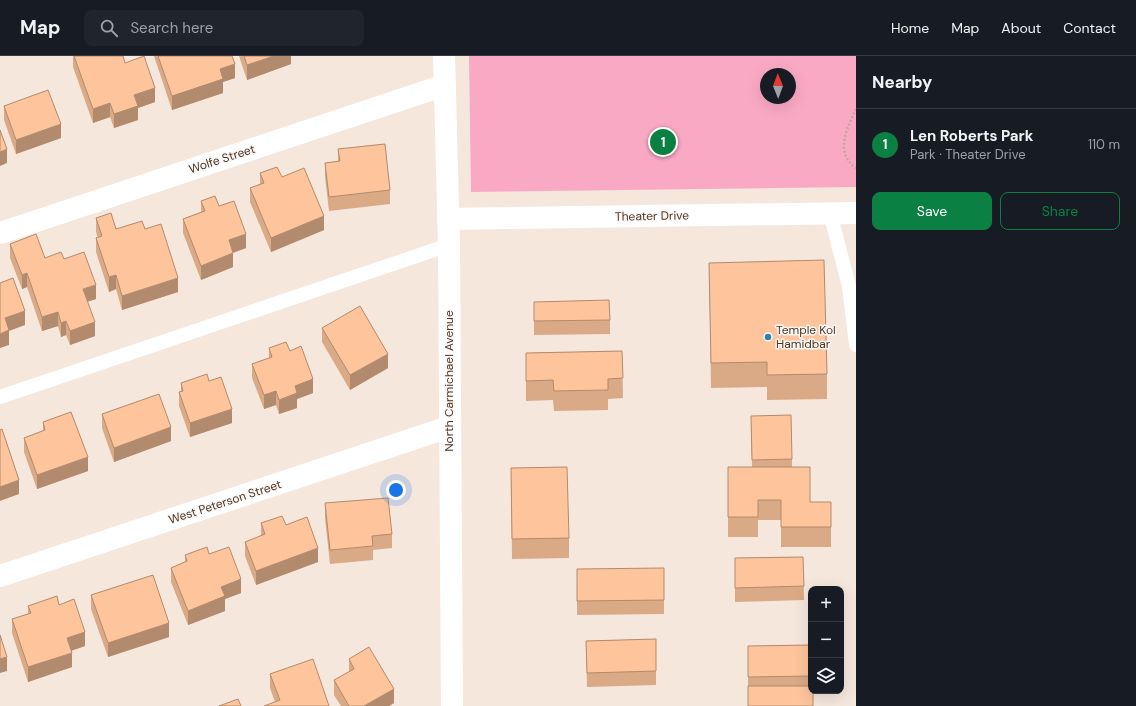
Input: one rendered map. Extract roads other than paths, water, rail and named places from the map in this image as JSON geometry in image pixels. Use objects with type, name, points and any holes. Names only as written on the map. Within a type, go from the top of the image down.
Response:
[{"type":"street","name":"North Carmichael Avenue","points":[[444,56],[449,245],[452,706]]},
{"type":"street","name":"Wolfe Street","points":[[0,233],[445,85]]},
{"type":"street","name":"Theater Drive","points":[[448,219],[856,213]]},
{"type":"street","name":"West Peterson Street","points":[[0,576],[449,427]]},
{"type":"lane","points":[[830,213],[849,286],[856,345]]},
{"type":"lane","points":[[0,397],[449,245]]},
{"type":"place","name":"Len Roberts Park","points":[[663,142]]},
{"type":"place","name":"Temple Kol Hamidbar","points":[[768,337]]}]
